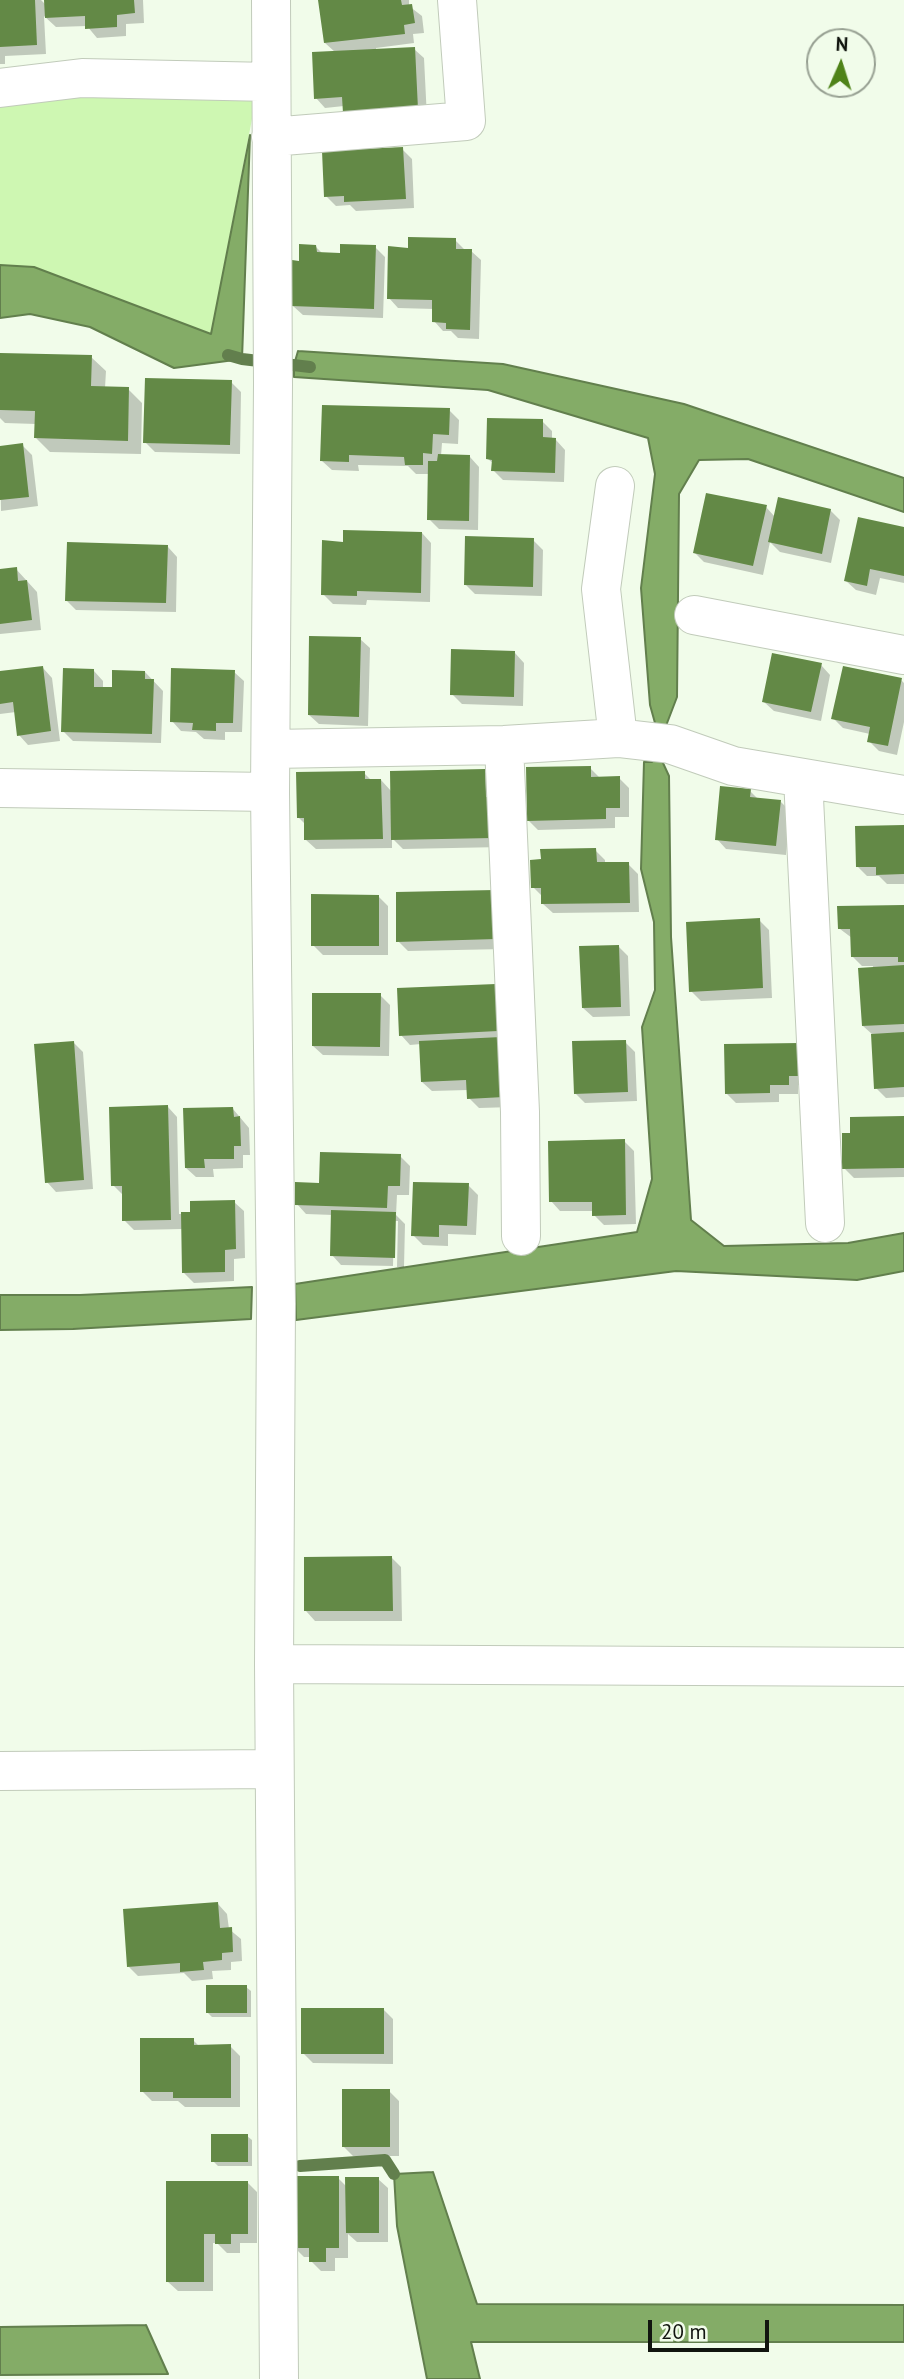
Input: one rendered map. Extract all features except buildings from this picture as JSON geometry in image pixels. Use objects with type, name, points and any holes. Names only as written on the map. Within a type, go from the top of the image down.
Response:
[{"type":"street","points":[[271,0],[270,792],[279,2379]]},
{"type":"street","points":[[271,137],[466,121],[457,0]]},
{"type":"street","points":[[0,88],[82,78],[271,82]]},
{"type":"street","points":[[615,486],[601,589],[643,741]]},
{"type":"street","points":[[694,615],[904,655]]},
{"type":"street","points":[[271,750],[643,741],[733,766],[904,795]]},
{"type":"street","points":[[504,745],[520,1112],[521,1236]]},
{"type":"street","points":[[803,778],[825,1223]]},
{"type":"street","points":[[0,788],[270,792]]},
{"type":"street","points":[[274,1664],[904,1667]]},
{"type":"street","points":[[0,1771],[274,1769]]},
{"type":"shaded area","points":[[73,93],[256,98],[211,334],[34,267],[0,265],[0,104]]},
{"type":"shaded area","points":[[250,135],[242,359],[174,368],[90,327],[30,314],[0,318],[0,265],[34,267],[211,334]]},
{"type":"shaded area","points":[[298,351],[503,364],[684,404],[904,478],[904,512],[748,459],[699,460],[679,494],[677,697],[664,731],[663,763],[669,776],[671,937],[691,1220],[724,1246],[848,1243],[904,1233],[904,1271],[857,1280],[676,1271],[296,1320],[295,1284],[637,1232],[652,1179],[642,1027],[655,990],[654,922],[641,869],[644,762],[652,762],[655,723],[650,705],[641,588],[655,474],[648,438],[488,390],[294,377]]},
{"type":"shaded area","points":[[252,1287],[251,1319],[73,1329],[0,1330],[0,1295],[80,1295]]},
{"type":"shaded area","points":[[433,2172],[477,2304],[904,2305],[904,2342],[471,2342],[480,2379],[427,2379],[397,2226],[394,2174]]},
{"type":"shaded area","points":[[146,2325],[168,2374],[0,2375],[0,2327]]},
{"type":"waterway","points":[[228,355],[310,367]]},
{"type":"waterway","points":[[300,2166],[385,2160],[394,2174]]}]
